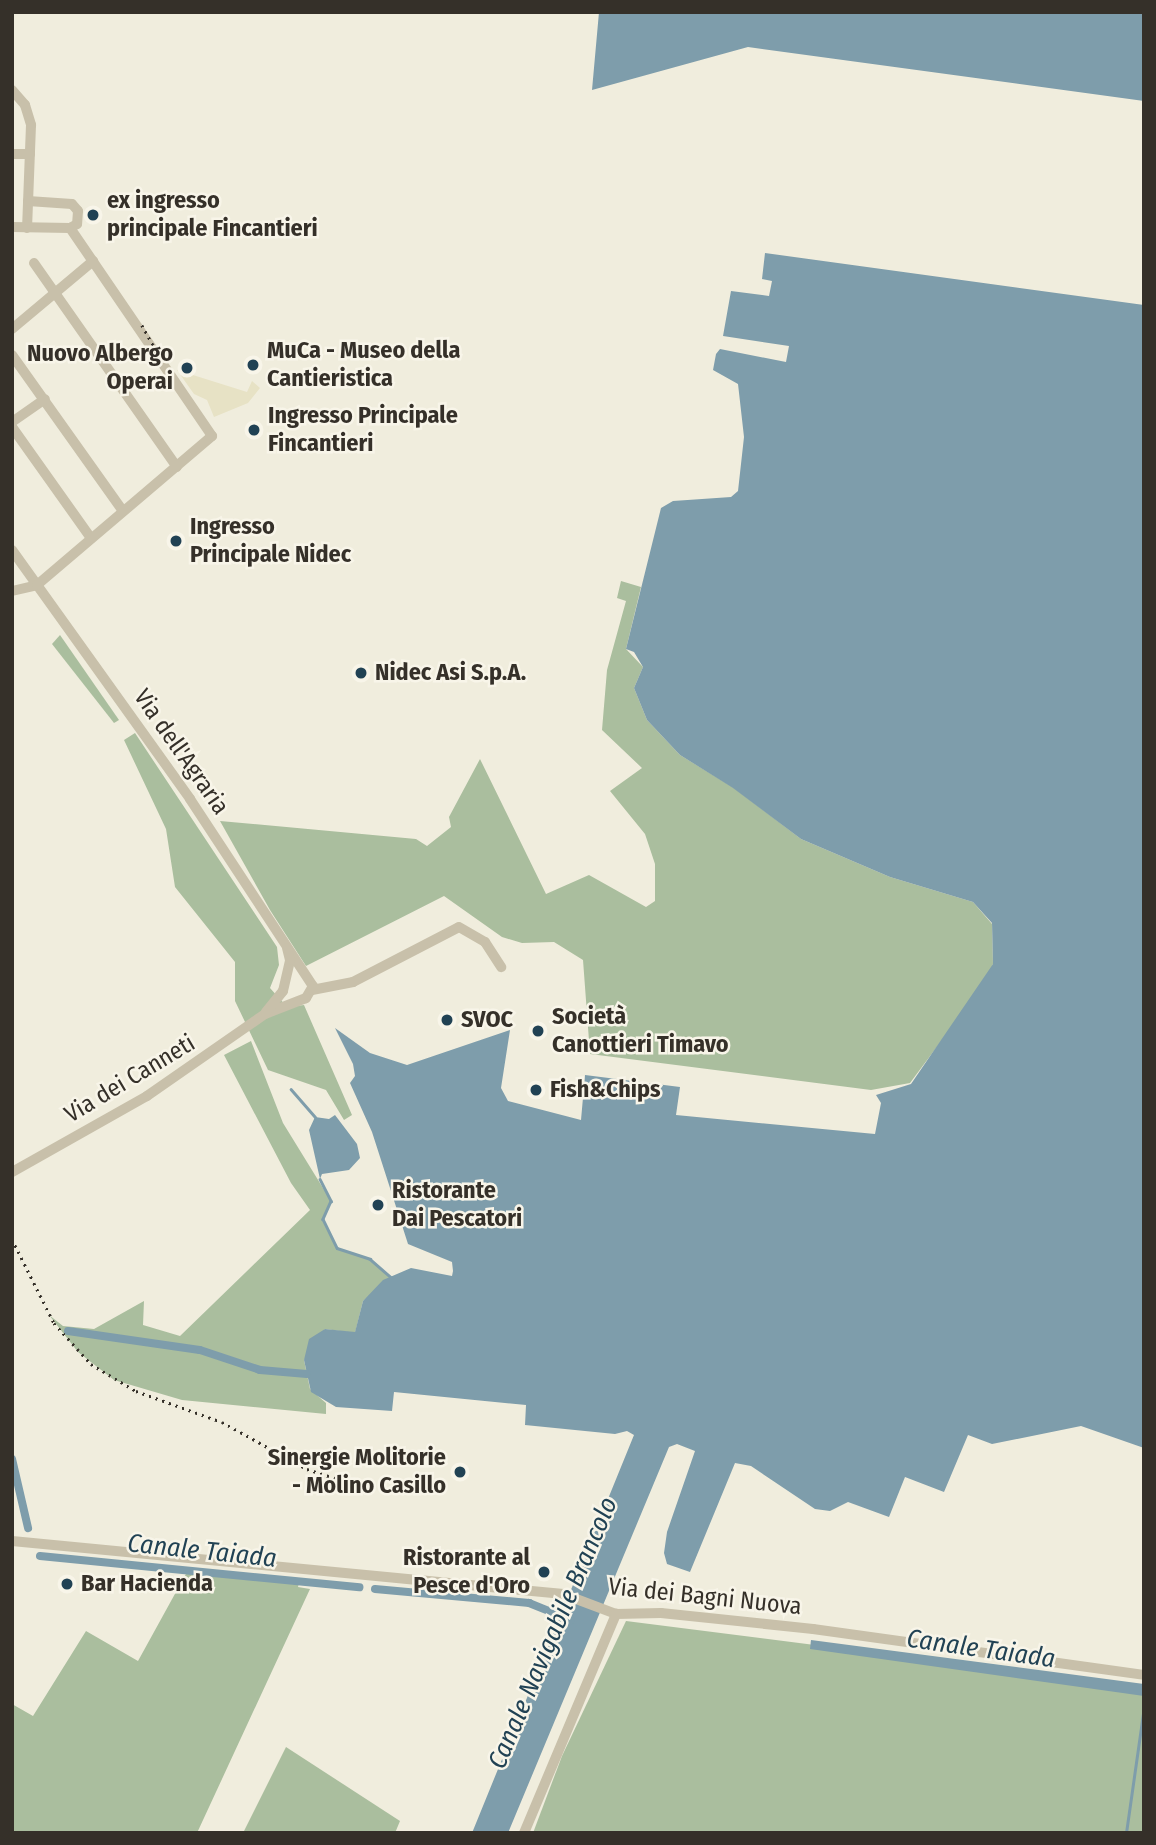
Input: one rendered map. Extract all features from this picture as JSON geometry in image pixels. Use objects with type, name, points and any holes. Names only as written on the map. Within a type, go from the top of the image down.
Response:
[{"type":"street","points":[[12,90],[29,115],[27,228]]},
{"type":"street","points":[[12,154],[30,154]]},
{"type":"street","points":[[12,227],[70,228],[77,224],[78,211],[72,204],[28,201]]},
{"type":"street","points":[[12,591],[37,585],[212,436],[70,228]]},
{"type":"street","points":[[12,329],[93,261]]},
{"type":"street","points":[[34,263],[177,467]]},
{"type":"street","points":[[12,355],[123,512]]},
{"type":"street","points":[[45,399],[12,425],[91,538]]},
{"type":"street","name":"Via dell'Agraria","points":[[12,550],[288,945],[312,985]]},
{"type":"street","points":[[288,945],[284,985],[294,1002],[306,998],[312,985],[337,986],[459,927],[485,942],[501,967]]},
{"type":"street","points":[[284,985],[303,971]]},
{"type":"street","name":"Via dei Canneti","points":[[265,1014],[284,985]]},
{"type":"street","name":"Via dei Canneti","points":[[12,1172],[147,1096],[265,1014],[294,1002]]},
{"type":"street","name":"Via dei Bagni Nuova","points":[[12,1541],[563,1594],[616,1614],[661,1613],[804,1628],[1144,1675]]},
{"type":"street","points":[[524,1833],[616,1614]]},
{"type":"green space","points":[[621,581],[641,587],[626,649],[643,667],[634,688],[647,720],[680,755],[734,788],[801,839],[890,877],[973,902],[992,924],[993,964],[988,978],[910,1083],[871,1090],[590,1054],[583,960],[554,942],[522,943],[502,937],[444,896],[306,966],[270,910],[220,821],[416,839],[427,846],[451,827],[449,817],[480,759],[546,894],[589,875],[646,907],[655,901],[655,864],[645,834],[610,791],[642,768],[602,730],[607,670],[626,601],[617,598]]},
{"type":"green space","points":[[60,635],[119,720],[114,723],[52,644]]},
{"type":"green space","points":[[135,733],[277,947],[279,965],[270,988],[287,1007],[304,1005],[352,1115],[344,1120],[326,1090],[268,1070],[235,1001],[235,962],[175,887],[166,829],[124,740]]},
{"type":"green space","points":[[251,1041],[283,1123],[331,1201],[323,1219],[337,1248],[370,1259],[391,1277],[363,1301],[355,1333],[325,1329],[304,1360],[310,1389],[326,1403],[326,1414],[182,1400],[114,1380],[78,1352],[49,1315],[63,1326],[94,1329],[144,1301],[143,1325],[180,1336],[310,1210],[291,1183],[224,1055]]},
{"type":"green space","points":[[187,1572],[299,1583],[298,1587],[310,1589],[197,1833],[12,1833],[12,1704],[33,1716],[86,1631],[138,1661]]},
{"type":"green space","points":[[626,1621],[1144,1687],[1144,1833],[533,1833],[562,1756]]},
{"type":"green space","points":[[286,1747],[400,1821],[395,1833],[243,1833]]},
{"type":"shaded area","points":[[177,370],[247,392],[252,381],[260,388],[248,403],[214,417],[207,400],[194,394]]},
{"type":"water","points":[[599,12],[1144,12],[1144,101],[748,47],[592,90]]},
{"type":"water","points":[[765,253],[1144,305],[1144,1448],[1081,1426],[992,1444],[968,1435],[944,1492],[905,1477],[889,1517],[848,1502],[830,1511],[815,1509],[751,1466],[735,1463],[690,1572],[667,1564],[664,1553],[667,1532],[695,1451],[677,1444],[669,1447],[508,1833],[472,1833],[634,1435],[627,1431],[615,1434],[525,1425],[526,1405],[394,1392],[392,1411],[336,1407],[311,1392],[304,1360],[309,1339],[325,1329],[355,1332],[363,1301],[383,1280],[411,1268],[452,1276],[453,1271],[452,1262],[408,1244],[372,1132],[350,1083],[355,1076],[353,1064],[335,1028],[370,1053],[407,1065],[510,1030],[501,1088],[508,1101],[581,1120],[585,1075],[680,1087],[676,1115],[875,1134],[881,1103],[876,1095],[911,1084],[993,964],[992,923],[973,902],[890,877],[801,839],[733,788],[680,755],[647,720],[634,688],[643,667],[634,652],[626,649],[661,508],[673,501],[731,497],[738,491],[744,437],[738,384],[713,370],[716,354],[720,349],[786,362],[789,346],[723,336],[731,291],[769,296],[772,281],[762,279]]},
{"type":"water","points":[[335,1115],[357,1144],[360,1158],[349,1170],[322,1174],[320,1179],[309,1130],[315,1117],[329,1119]]},
{"type":"water","points":[[811,1640],[1144,1684],[1144,1696],[810,1649]]},
{"type":"waterway","points":[[291,1089],[315,1117]]},
{"type":"waterway","points":[[320,1179],[331,1201],[323,1219],[337,1248],[370,1259],[391,1277]]},
{"type":"waterway","points":[[68,1331],[200,1350],[260,1370],[307,1374]]},
{"type":"waterway","name":"Canale Taiada","points":[[12,1459],[28,1528]]},
{"type":"waterway","name":"Canale Taiada","points":[[40,1556],[359,1587]]},
{"type":"waterway","name":"Canale Taiada","points":[[375,1589],[529,1603],[571,1620]]},
{"type":"waterway","points":[[1126,1833],[1144,1707]]},
{"type":"railway","points":[[142,325],[154,347]]},
{"type":"railway","points":[[12,1239],[54,1323],[91,1364],[136,1391],[222,1422],[307,1469],[338,1479]]},
{"type":"place","name":"ex ingresso principale Fincantieri","points":[[93,215]]},
{"type":"place","name":"MuCa - Museo della Cantieristica","points":[[253,365]]},
{"type":"place","name":"Nuovo Albergo Operai","points":[[187,368]]},
{"type":"place","name":"Ingresso Principale Fincantieri","points":[[254,430]]},
{"type":"place","name":"Ingresso Principale Nidec","points":[[176,541]]},
{"type":"place","name":"Nidec Asi S.p.A.","points":[[361,673]]},
{"type":"place","name":"SVOC","points":[[447,1020]]},
{"type":"place","name":"Società Canottieri Timavo","points":[[538,1031]]},
{"type":"place","name":"Fish&Chips","points":[[536,1090]]},
{"type":"place","name":"Ristorante Dai Pescatori","points":[[378,1205]]},
{"type":"place","name":"Sinergie Molitorie - Molino Casillo","points":[[460,1472]]},
{"type":"place","name":"Ristorante al Pesce d'Oro","points":[[544,1572]]},
{"type":"place","name":"Bar Hacienda","points":[[67,1584]]},
{"type":"water label","name":"Canale Navigabile Brancolo","points":[[553,1633]]}]
